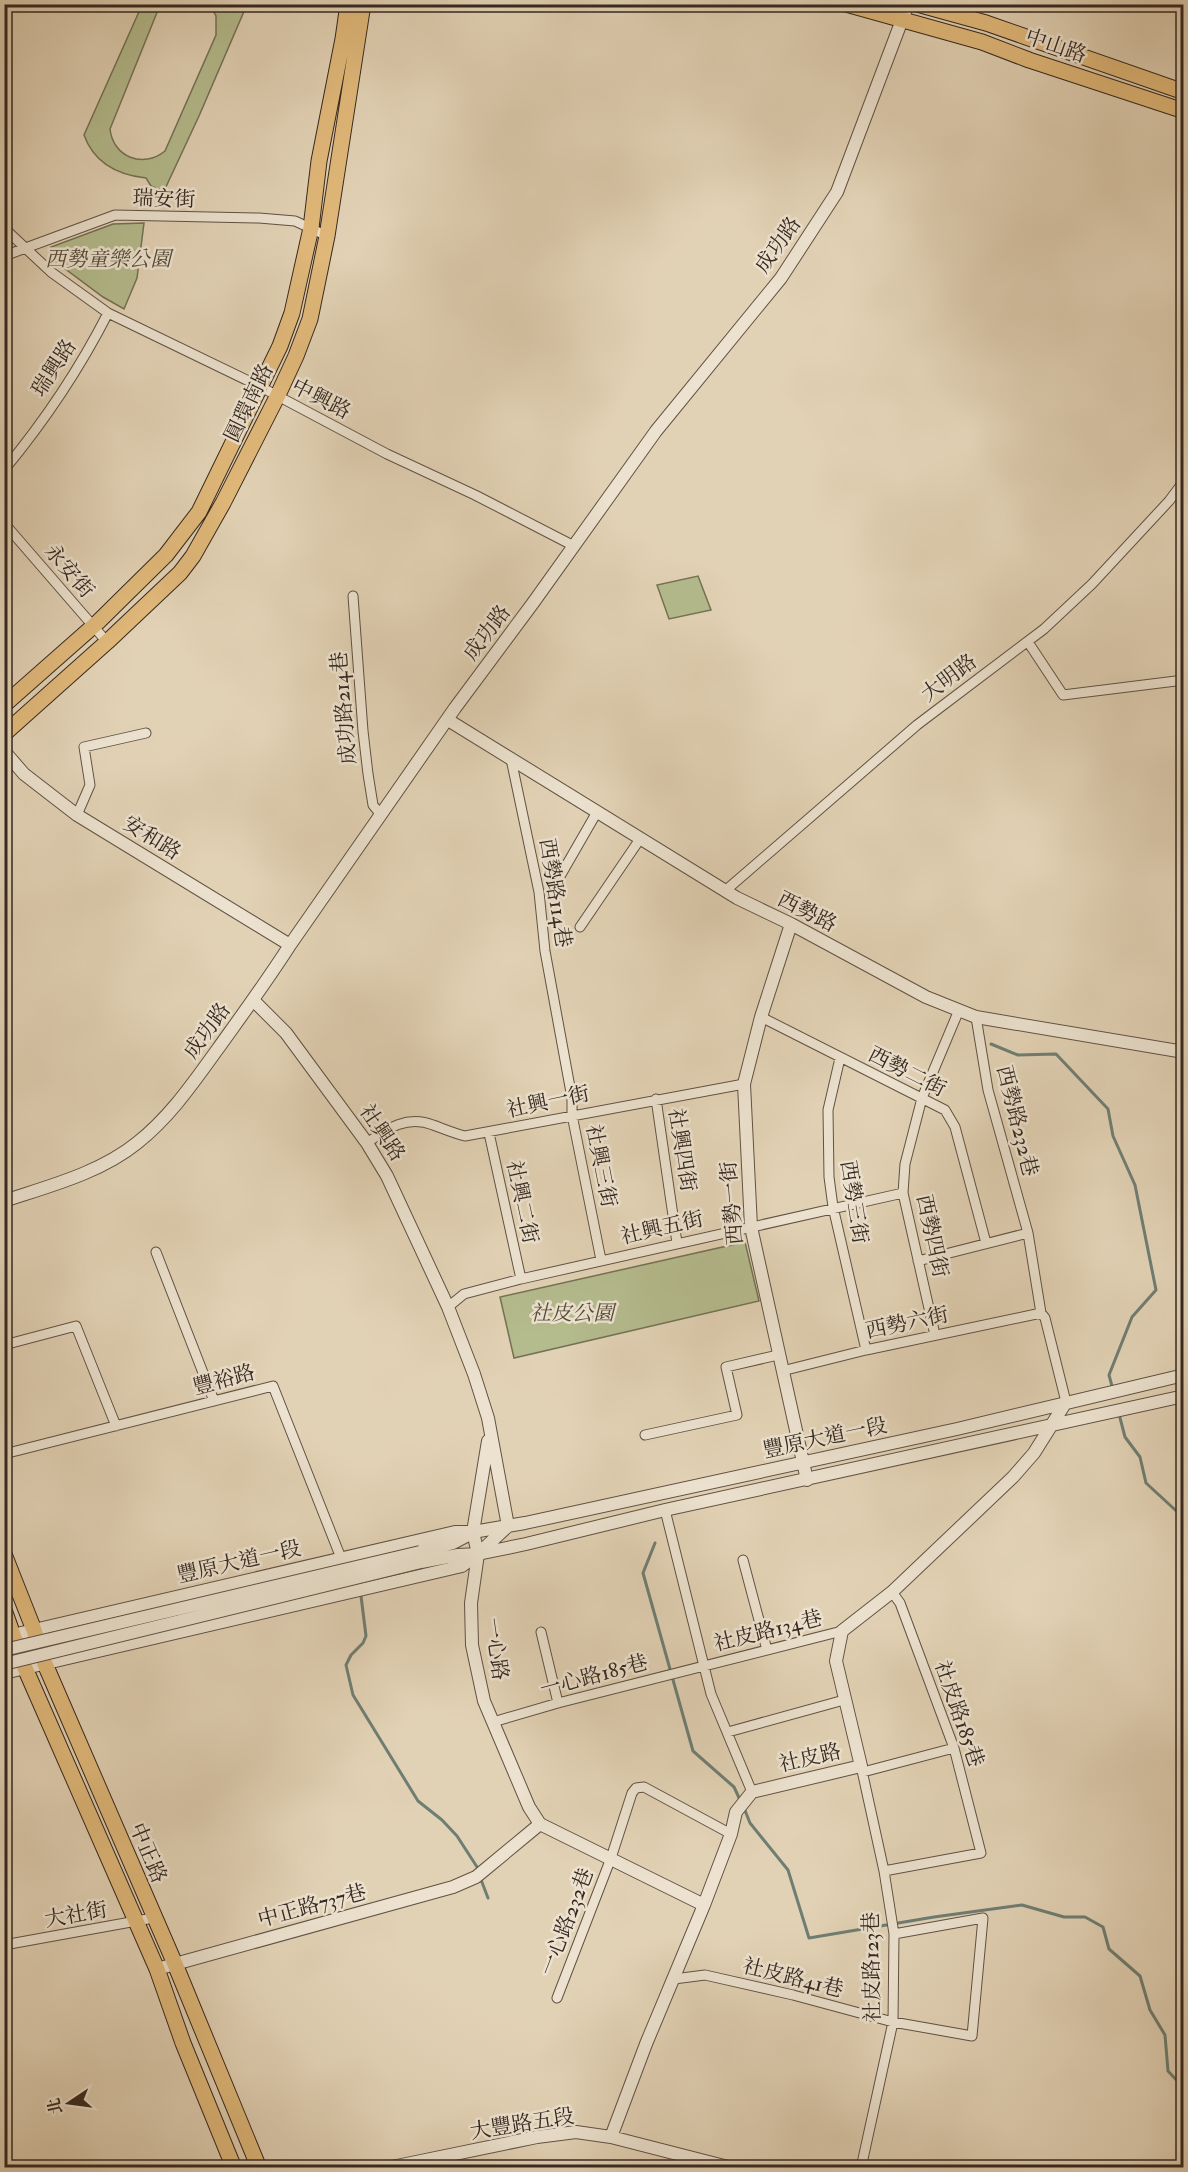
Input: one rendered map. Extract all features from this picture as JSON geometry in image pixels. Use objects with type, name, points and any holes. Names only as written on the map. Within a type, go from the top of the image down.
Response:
[{"type":"main road","name":"圓環南路","points":[[4,705],[93,626],[166,555],[199,512],[280,346],[292,313],[311,228],[319,161],[348,4]]},
{"type":"main road","name":"圓環南路","points":[[4,734],[180,573],[193,556],[223,502],[277,397],[310,319],[327,236],[363,4]]},
{"type":"main road","name":"中山路","points":[[846,4],[905,12],[1029,60],[1184,111]]},
{"type":"main road","name":"中山路","points":[[917,4],[986,23],[1184,92]]},
{"type":"main road","name":"中正路","points":[[4,1554],[45,1664],[153,1918],[175,1964],[259,2168]]},
{"type":"main road","name":"中正路","points":[[4,1610],[9,1635],[157,1969],[196,2076],[234,2168]]},
{"type":"street","name":"成功路","points":[[4,1201],[87,1172],[136,1143],[169,1114],[253,1000],[448,720],[656,431],[781,278],[837,192],[905,12]]},
{"type":"street","name":"瑞安街","points":[[4,256],[115,215],[295,221],[327,236]]},
{"type":"street","name":"中興路","points":[[4,228],[51,272],[108,313],[259,386],[574,546]]},
{"type":"street","name":"瑞興路","points":[[4,470],[48,411],[97,335],[108,313]]},
{"type":"street","name":"大明路","points":[[725,891],[916,725],[1028,642],[1092,584],[1169,501],[1184,481]]},
{"type":"street","name":"永安街","points":[[4,523],[107,642]]},
{"type":"street","name":"成功路214巷","points":[[353,596],[368,774],[373,805],[381,815]]},
{"type":"street","points":[[1028,642],[1063,695],[1184,680]]},
{"type":"street","name":"西勢路","points":[[448,720],[725,891],[926,997],[976,1017],[1184,1052]]},
{"type":"street","points":[[77,815],[90,784],[84,747],[146,733]]},
{"type":"street","name":"安和路","points":[[4,751],[24,774],[77,815],[290,945]]},
{"type":"street","name":"西勢路114巷","points":[[511,759],[539,892],[545,951],[572,1098],[572,1115]]},
{"type":"street","points":[[559,878],[597,812]]},
{"type":"street","points":[[580,927],[640,839]]},
{"type":"street","name":"西勢一街","points":[[791,924],[761,1017],[744,1084],[750,1227],[807,1480]]},
{"type":"street","name":"社興路","points":[[253,1000],[286,1033],[367,1143],[387,1176],[448,1307]]},
{"type":"street","name":"西勢四街","points":[[935,1335],[903,1193],[905,1164],[922,1098],[959,1010]]},
{"type":"street","name":"西勢二街","points":[[761,1017],[945,1110],[955,1127],[986,1243]]},
{"type":"street","name":"西勢路232巷","points":[[976,1017],[988,1090],[1028,1233],[1041,1313],[1045,1318],[1066,1402]]},
{"type":"street","name":"西勢三街","points":[[840,1058],[828,1110],[829,1177],[833,1207],[866,1350]]},
{"type":"street","name":"社興一街","points":[[367,1143],[404,1121],[431,1124],[448,1132],[465,1136],[744,1084]]},
{"type":"street","name":"社興四街","points":[[656,1099],[677,1243]]},
{"type":"street","name":"社興三街","points":[[572,1115],[601,1260]]},
{"type":"street","name":"社興二街","points":[[489,1132],[521,1280]]},
{"type":"street","name":"社興五街","points":[[448,1307],[464,1294],[601,1260],[903,1193]]},
{"type":"street","points":[[918,1261],[1028,1233]]},
{"type":"street","points":[[156,1252],[214,1401]]},
{"type":"street","points":[[448,1307],[488,1418],[508,1526],[478,1554],[473,1533],[490,1432]]},
{"type":"street","name":"西勢六街","points":[[782,1371],[866,1350],[1041,1313]]},
{"type":"street","points":[[4,1346],[76,1326],[116,1426]]},
{"type":"street","points":[[645,1435],[737,1415],[726,1367],[778,1355]]},
{"type":"street","name":"豐原大道一段","points":[[9,1635],[455,1532],[473,1533],[508,1526],[957,1429],[1184,1375]]},
{"type":"street","name":"豐裕路","points":[[4,1455],[273,1386],[341,1558]]},
{"type":"street","name":"豐原大道一段","points":[[421,1557],[478,1554],[665,1510],[1184,1396]]},
{"type":"street","points":[[842,1631],[892,1592],[1013,1477],[1034,1453],[1066,1402]]},
{"type":"street","points":[[611,2137],[646,2044],[704,1905],[731,1834],[736,1812],[752,1792],[711,1694],[665,1510]]},
{"type":"street","name":"豐原大道一段","points":[[421,1557],[473,1533]]},
{"type":"street","name":"豐原大道一段","points":[[4,1673],[462,1566],[478,1554]]},
{"type":"street","name":"一心路","points":[[478,1554],[471,1603],[472,1645],[484,1701],[529,1807],[540,1824]]},
{"type":"street","points":[[4,1650],[421,1557]]},
{"type":"street","points":[[4,1664],[421,1557]]},
{"type":"street","points":[[743,1560],[767,1650]]},
{"type":"street","name":"社皮路185巷","points":[[884,1871],[981,1852],[954,1748],[900,1603],[892,1592]]},
{"type":"street","name":"社皮路134巷","points":[[703,1666],[842,1631]]},
{"type":"street","name":"社皮路","points":[[752,1792],[862,1769],[836,1661],[842,1631]]},
{"type":"street","points":[[541,1632],[558,1703]]},
{"type":"street","name":"一心路185巷","points":[[493,1722],[703,1666]]},
{"type":"street","points":[[728,1732],[844,1700]]},
{"type":"street","points":[[862,1769],[954,1748]]},
{"type":"street","name":"社皮路123巷","points":[[861,2168],[893,2022],[894,1934],[884,1871],[862,1769]]},
{"type":"street","name":"一心路232巷","points":[[557,1998],[611,1858],[632,1793],[636,1788],[644,1787],[731,1834]]},
{"type":"street","points":[[540,1824],[704,1905]]},
{"type":"street","name":"中正路737巷","points":[[157,1969],[441,1891],[476,1877],[540,1824]]},
{"type":"street","name":"大社街","points":[[4,1945],[153,1918]]},
{"type":"street","name":"社皮路41巷","points":[[674,1979],[705,1975],[793,1995],[893,2022],[972,2036],[983,1918],[894,1934]]},
{"type":"street","name":"大豐路五段","points":[[394,2167],[576,2132],[611,2137],[681,2161],[732,2168]]},
{"type":"green space","points":[[142,5],[160,5],[110,129],[117,147],[130,157],[139,159],[148,159],[165,151],[216,35],[216,16],[210,5],[229,5],[230,7],[237,5],[245,9],[164,191],[151,186],[146,178],[126,174],[108,166],[94,153],[84,135]]},
{"type":"green space","name":"西勢童樂公園","points":[[144,223],[137,278],[124,309],[103,297],[52,259],[49,253],[51,247],[113,224]]},
{"type":"green space","points":[[698,576],[711,610],[669,619],[657,585]]},
{"type":"green space","name":"社皮公園","points":[[745,1242],[759,1301],[514,1358],[500,1297]]},
{"type":"waterway","points":[[991,1044],[1018,1055],[1056,1054],[1108,1109],[1113,1136],[1135,1185],[1156,1290],[1132,1317],[1109,1375],[1113,1390]]},
{"type":"waterway","points":[[1119,1414],[1125,1437],[1140,1457],[1146,1483],[1184,1518]]},
{"type":"waterway","points":[[655,1543],[643,1573],[693,1751],[734,1787],[741,1802]]},
{"type":"waterway","points":[[361,1596],[366,1636],[346,1665],[353,1695],[418,1801],[442,1820],[457,1836],[479,1870]]},
{"type":"waterway","points":[[744,1808],[750,1823],[788,1870],[809,1938],[1022,1905],[1064,1917],[1085,1917],[1103,1927],[1109,1949],[1140,1976],[1150,2010],[1165,2035],[1168,2071],[1184,2088]]},
{"type":"waterway","points":[[480,1877],[488,1898]]},
{"type":"waterway","points":[[4,2140],[10,2168]]}]
